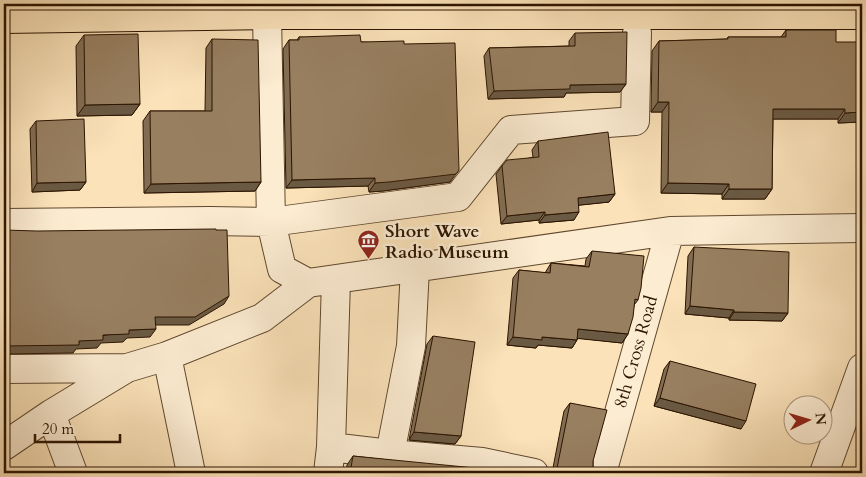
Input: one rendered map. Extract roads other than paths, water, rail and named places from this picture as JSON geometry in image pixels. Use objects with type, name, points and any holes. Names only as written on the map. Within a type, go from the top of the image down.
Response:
[{"type":"main road","points":[[4,19],[12,17],[267,15],[476,9],[862,15]]},
{"type":"street","points":[[267,15],[271,222],[282,268],[308,283]]},
{"type":"street","points":[[4,223],[210,220],[271,222],[458,197],[511,130],[635,121],[637,33]]},
{"type":"street","points":[[4,446],[51,414],[127,368],[167,356],[262,318],[308,283],[670,231],[862,228]]},
{"type":"street","name":"8th Cross Road","points":[[602,473],[670,231]]},
{"type":"street","points":[[390,454],[410,346],[415,268]]},
{"type":"street","points":[[328,473],[331,447],[336,280]]},
{"type":"street","points":[[167,356],[190,473]]},
{"type":"street","points":[[4,369],[127,368]]},
{"type":"street","points":[[824,473],[862,368]]},
{"type":"street","points":[[51,414],[73,473]]},
{"type":"street","points":[[331,447],[482,462],[534,473]]},
{"type":"place","name":"Short Wave Radio Museum","points":[[369,260]]}]
